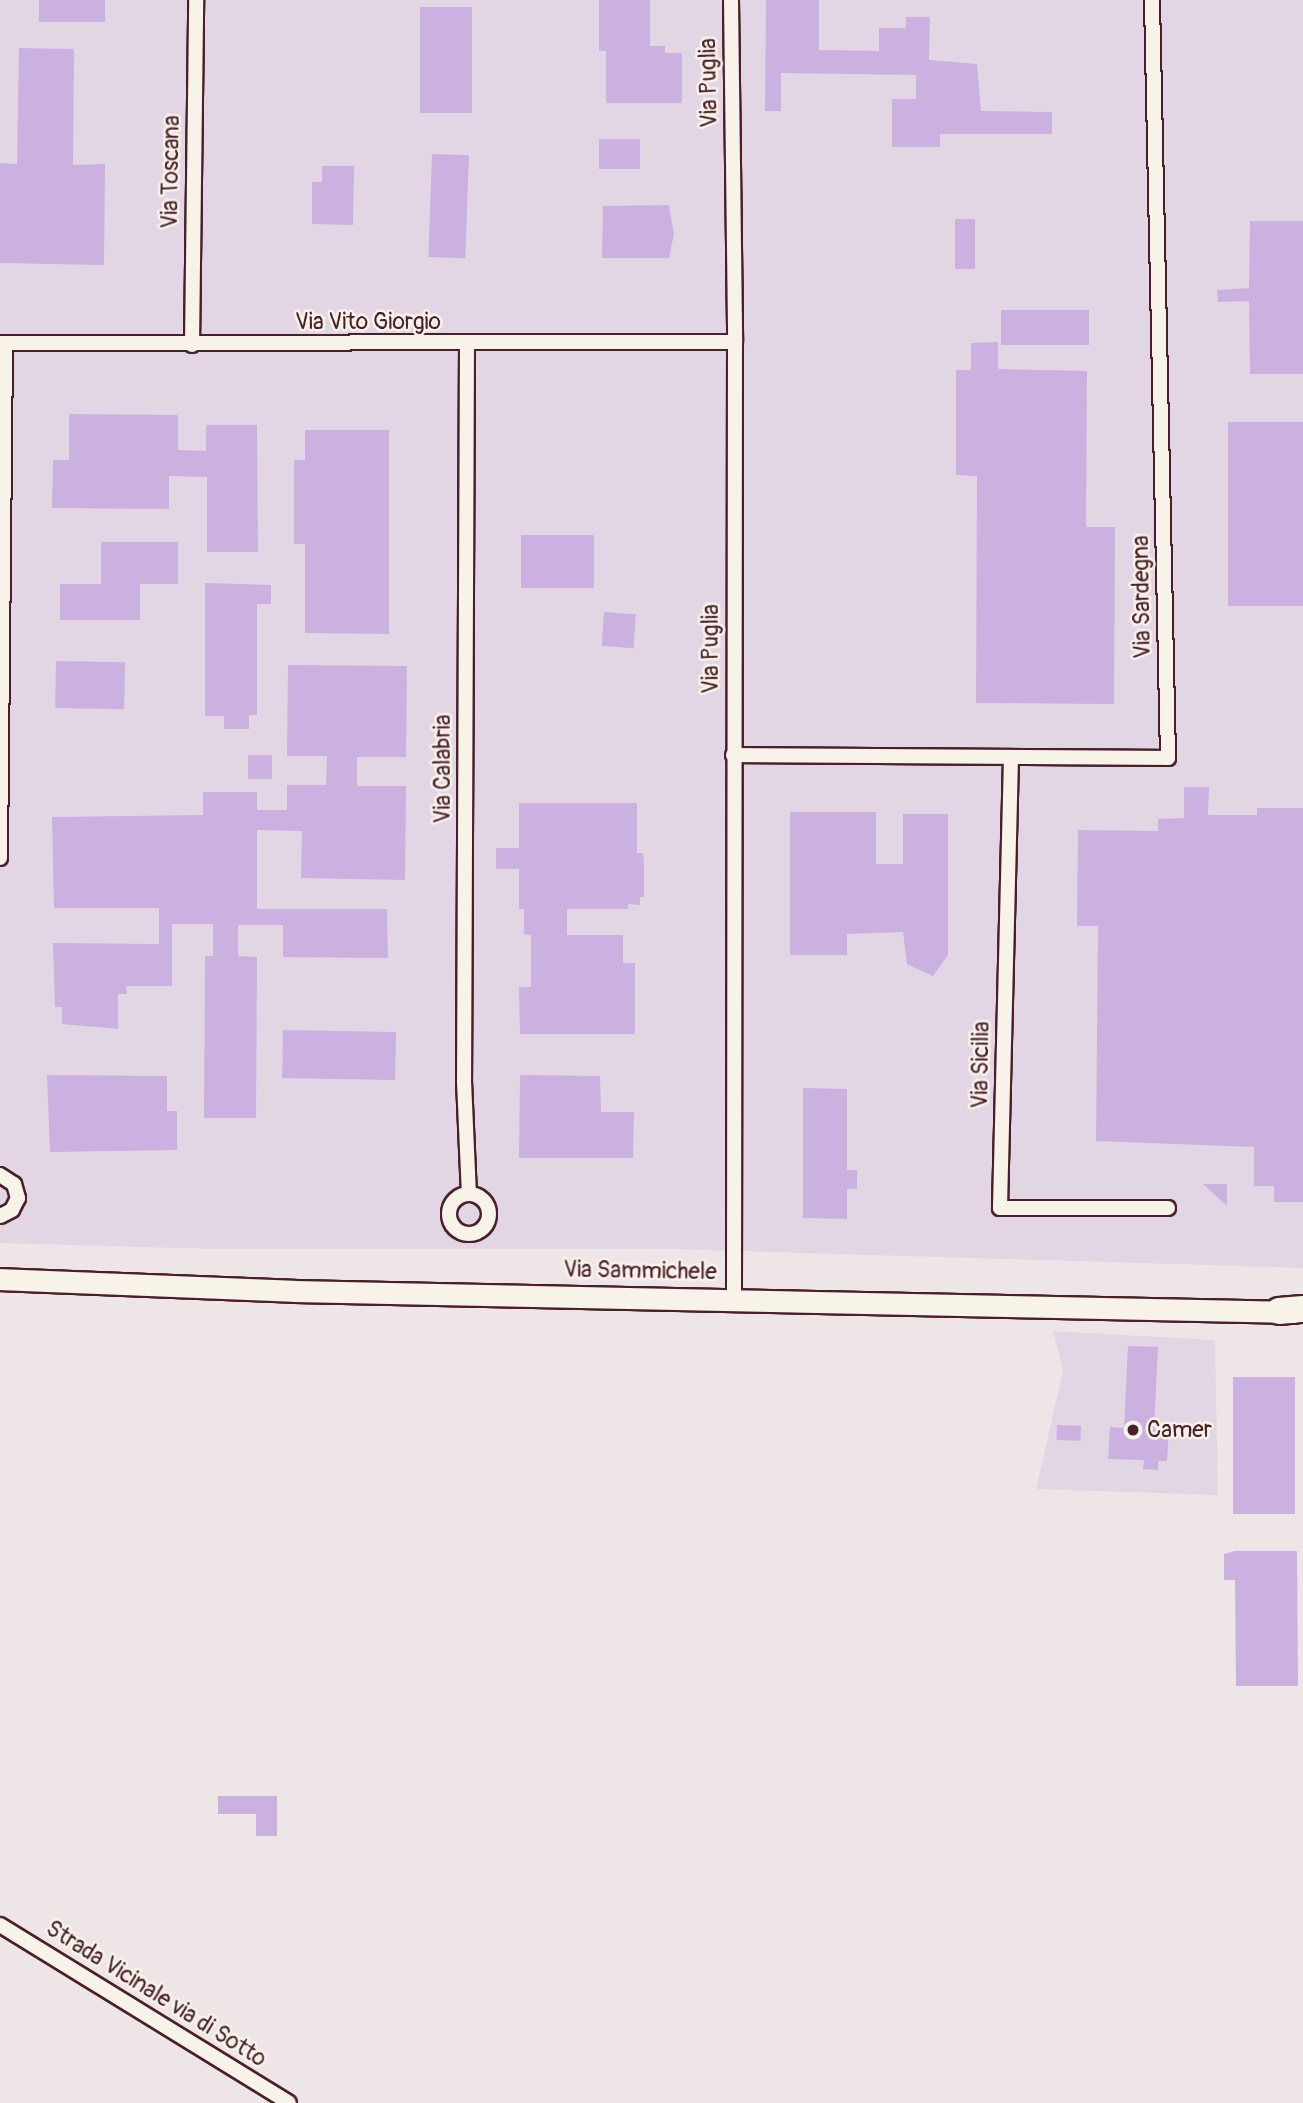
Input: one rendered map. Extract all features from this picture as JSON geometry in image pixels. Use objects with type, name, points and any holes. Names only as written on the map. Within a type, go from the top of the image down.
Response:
[{"type":"main road","name":"Via Sammichele","points":[[0,1279],[1295,1311]]},
{"type":"street","name":"Via Toscana","points":[[192,345],[196,0]]},
{"type":"street","name":"Via Puglia","points":[[731,0],[736,342],[733,755],[734,1299]]},
{"type":"street","name":"Via Sardegna","points":[[733,755],[1168,758],[1152,0]]},
{"type":"street","name":"Via Vito Giorgio","points":[[3,343],[192,345],[736,342]]},
{"type":"street","points":[[0,858],[3,343]]},
{"type":"street","name":"Via Calabria","points":[[467,344],[464,1081],[469,1194]]},
{"type":"street","name":"Via Sicilia","points":[[1011,757],[1000,1208],[1168,1208]]},
{"type":"street","points":[[0,1175],[14,1184],[18,1198],[12,1210],[0,1216]]},
{"type":"street","name":"Strada Vicinale via di Sotto","points":[[0,1925],[289,2103]]},
{"type":"shaded area","points":[[0,0],[1303,0],[1303,1268],[674,1249],[213,1249],[0,1243]]},
{"type":"shaded area","name":"Camer","points":[[1053,1331],[1215,1340],[1218,1495],[1036,1489],[1063,1371]]},
{"type":"building","points":[[39,0],[105,0],[105,22],[39,22]]},
{"type":"building","points":[[599,0],[650,0],[650,46],[665,46],[665,53],[682,53],[682,103],[606,103],[606,51],[599,51]]},
{"type":"building","points":[[766,0],[819,0],[819,50],[879,51],[879,28],[906,28],[906,17],[930,17],[929,60],[977,64],[981,111],[1052,112],[1052,134],[940,134],[940,147],[892,147],[892,99],[916,99],[916,75],[781,73],[781,111],[765,111]]},
{"type":"building","points":[[420,7],[472,7],[472,113],[420,113]]},
{"type":"building","points":[[19,48],[74,49],[73,165],[105,164],[104,265],[0,263],[0,163],[17,164]]},
{"type":"building","points":[[599,139],[640,139],[640,169],[599,169]]},
{"type":"building","points":[[432,154],[469,155],[465,258],[428,257]]},
{"type":"building","points":[[322,166],[354,166],[353,225],[312,224],[312,182],[322,182]]},
{"type":"building","points":[[669,205],[674,234],[669,258],[602,258],[603,206]]},
{"type":"building","points":[[955,219],[975,219],[975,269],[955,269]]},
{"type":"building","points":[[1250,221],[1303,221],[1303,374],[1250,374],[1249,301],[1218,302],[1217,290],[1249,288]]},
{"type":"building","points":[[1001,310],[1089,310],[1089,345],[1001,345]]},
{"type":"building","points":[[998,342],[998,369],[1087,371],[1086,527],[1115,527],[1114,704],[976,703],[977,476],[956,475],[956,370],[971,370],[971,343]]},
{"type":"building","points":[[69,414],[178,415],[178,450],[206,451],[206,425],[257,425],[258,552],[207,552],[207,477],[169,476],[169,509],[52,508],[53,460],[69,460]]},
{"type":"building","points":[[1228,422],[1303,422],[1303,606],[1228,606]]},
{"type":"building","points":[[305,430],[389,430],[389,634],[305,633],[305,544],[294,544],[294,460],[305,460]]},
{"type":"building","points":[[521,535],[594,535],[594,588],[521,588]]},
{"type":"building","points":[[101,542],[178,542],[178,584],[140,584],[140,620],[60,620],[60,584],[101,584]]},
{"type":"building","points":[[205,583],[271,585],[271,604],[257,604],[257,715],[249,715],[249,729],[224,729],[224,716],[205,716]]},
{"type":"building","points":[[604,612],[636,614],[634,648],[602,646]]},
{"type":"building","points":[[56,661],[125,662],[124,709],[55,708]]},
{"type":"building","points":[[288,665],[407,666],[406,757],[357,757],[357,786],[406,786],[405,880],[301,878],[302,831],[257,830],[257,909],[387,909],[388,958],[283,957],[283,925],[238,925],[238,956],[257,957],[256,1118],[204,1118],[205,956],[213,956],[213,924],[172,924],[172,986],[126,986],[127,994],[118,994],[118,1029],[62,1024],[62,1007],[55,1007],[53,943],[159,944],[159,908],[54,908],[52,817],[203,815],[203,792],[257,792],[257,810],[287,810],[287,785],[326,785],[327,756],[287,756]]},
{"type":"building","points":[[248,755],[272,755],[272,779],[248,779]]},
{"type":"building","points":[[1184,787],[1209,787],[1208,815],[1257,815],[1257,808],[1303,808],[1303,1202],[1274,1202],[1274,1186],[1254,1186],[1254,1147],[1096,1141],[1098,926],[1077,926],[1078,830],[1158,831],[1158,819],[1184,818]]},
{"type":"building","points":[[519,803],[637,803],[637,853],[643,853],[644,865],[644,897],[640,897],[640,905],[628,904],[628,909],[567,909],[567,935],[623,935],[623,963],[635,963],[635,1034],[520,1034],[519,987],[531,987],[531,935],[524,934],[524,909],[519,909],[519,869],[496,869],[496,848],[519,848]]},
{"type":"building","points":[[790,812],[876,812],[876,864],[903,864],[903,814],[948,814],[948,955],[933,976],[907,964],[903,932],[847,934],[847,955],[790,955]]},
{"type":"building","points":[[283,1030],[396,1032],[395,1080],[282,1078]]},
{"type":"building","points":[[47,1075],[167,1076],[167,1111],[177,1111],[177,1150],[50,1152]]},
{"type":"building","points":[[520,1075],[600,1076],[601,1112],[634,1112],[633,1158],[519,1158]]},
{"type":"building","points":[[803,1088],[847,1089],[847,1170],[857,1170],[857,1189],[847,1189],[847,1219],[803,1218]]},
{"type":"building","points":[[1203,1184],[1227,1184],[1227,1206]]},
{"type":"building","points":[[1128,1346],[1158,1347],[1154,1429],[1169,1430],[1167,1461],[1158,1461],[1158,1470],[1143,1469],[1144,1460],[1108,1459],[1110,1427],[1124,1428]]},
{"type":"building","points":[[1233,1377],[1295,1377],[1295,1514],[1233,1514]]},
{"type":"building","points":[[1057,1425],[1081,1426],[1080,1441],[1056,1440]]},
{"type":"building","points":[[1235,1551],[1297,1551],[1298,1686],[1236,1686],[1235,1580],[1224,1580],[1224,1554]]},
{"type":"building","points":[[218,1796],[277,1796],[277,1836],[256,1836],[256,1814],[218,1814]]},
{"type":"place","name":"Camer","points":[[1133,1430]]}]
